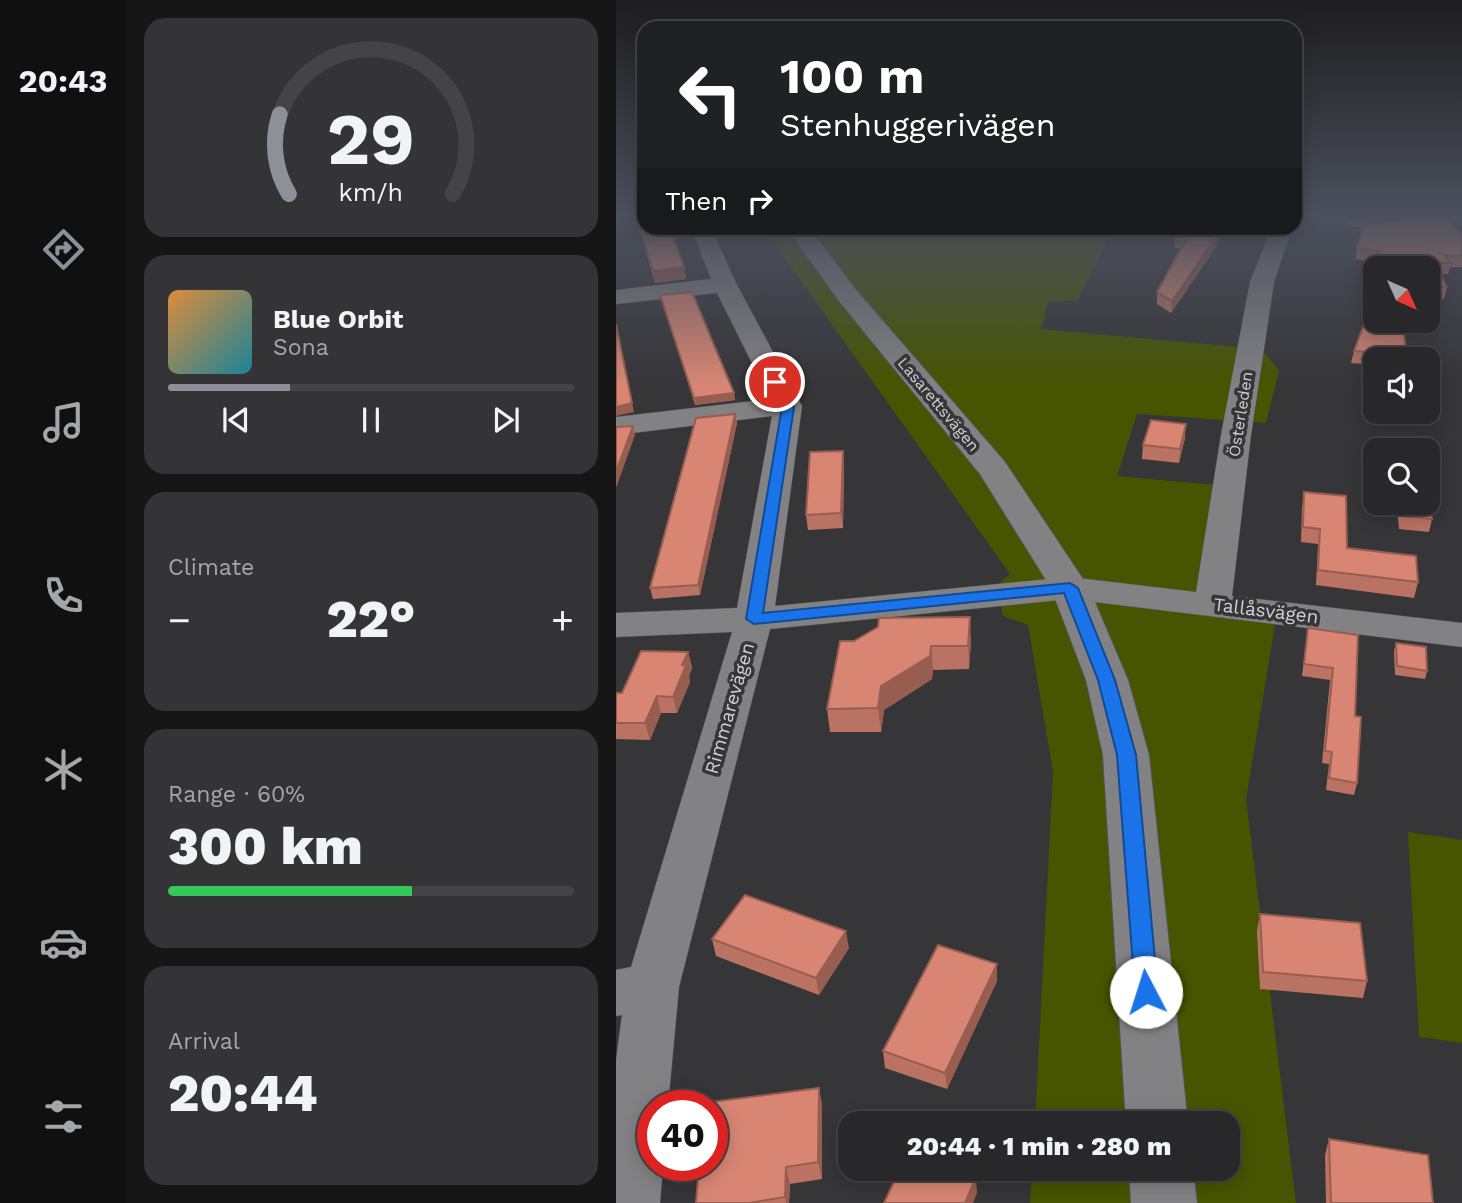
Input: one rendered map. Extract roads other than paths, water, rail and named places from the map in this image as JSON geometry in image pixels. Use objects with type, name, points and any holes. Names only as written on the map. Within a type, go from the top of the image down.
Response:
[{"type":"street","points":[[616,426],[788,407],[720,274]]},
{"type":"street","name":"Lasarettsvägen","points":[[832,274],[993,469],[1070,588]]},
{"type":"street","name":"Österleden","points":[[1213,603],[1236,435],[1265,274]]},
{"type":"street","points":[[616,297],[725,285]]},
{"type":"street","name":"Rimmarevägen","points":[[629,1203],[634,990],[754,619],[788,407]]},
{"type":"street","points":[[1070,588],[1107,680],[1126,755],[1156,1111]]},
{"type":"street","name":"Tallåsvägen","points":[[616,625],[754,619],[1070,588],[1213,603],[1462,635]]},
{"type":"street","points":[[1162,1181],[1164,1203]]}]
